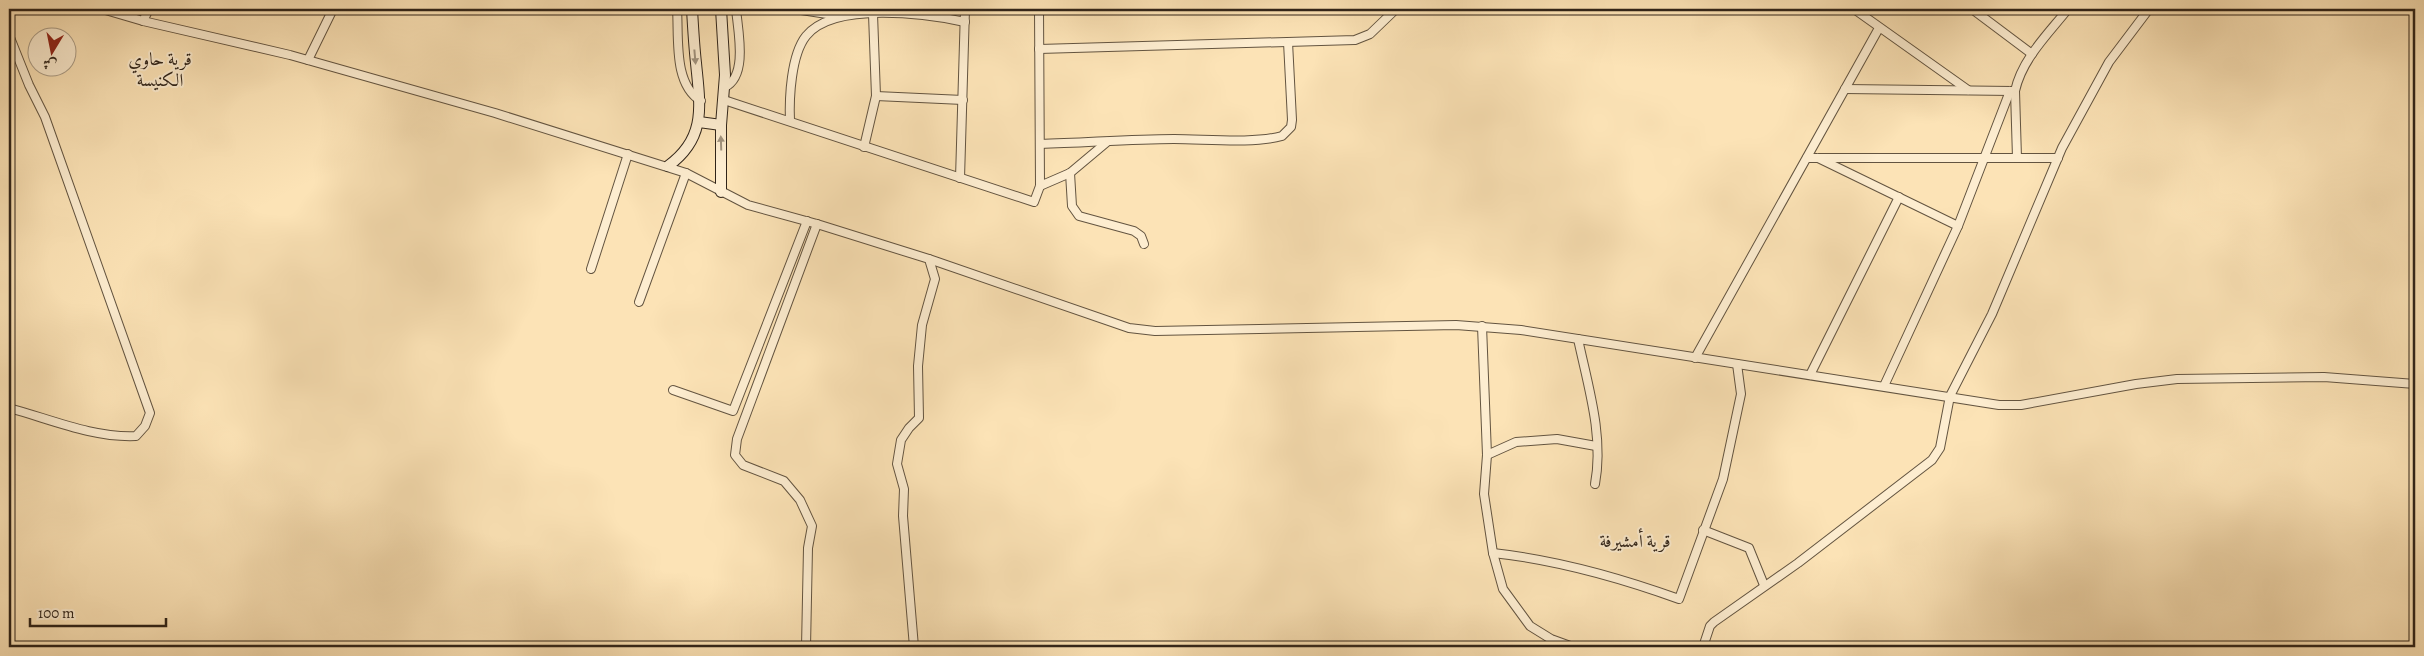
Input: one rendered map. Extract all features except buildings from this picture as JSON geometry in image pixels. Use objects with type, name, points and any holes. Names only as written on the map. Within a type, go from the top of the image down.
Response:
[{"type":"main road","points":[[668,166],[685,151],[699,122],[701,101],[692,9]]},
{"type":"main road","points":[[721,9],[725,87],[721,125],[721,192]]},
{"type":"main road","points":[[699,122],[721,125]]},
{"type":"street","points":[[102,9],[143,21],[308,60],[495,113],[668,166],[686,173],[748,205],[817,224],[930,260],[1129,328],[1155,331],[1482,326],[1521,330],[1998,404],[2020,405],[2136,384],[2177,379],[2324,377],[2415,384]]},
{"type":"street","points":[[143,21],[149,9]]},
{"type":"street","points":[[308,60],[333,9]]},
{"type":"street","points":[[677,9],[684,83],[694,97],[701,101]]},
{"type":"street","points":[[725,87],[736,79],[739,70],[736,9]]},
{"type":"street","points":[[795,9],[842,16],[910,14],[965,22]]},
{"type":"street","points":[[960,178],[965,9]]},
{"type":"street","points":[[724,100],[1032,202],[1036,201],[1040,186],[1039,9]]},
{"type":"street","points":[[1039,48],[1361,39],[1370,34],[1396,9]]},
{"type":"street","points":[[1854,9],[1968,90]]},
{"type":"street","points":[[1972,9],[2032,54]]},
{"type":"street","points":[[1884,386],[1958,226],[2020,72],[2068,9]]},
{"type":"street","points":[[1703,647],[1710,626],[1714,622],[1764,585],[1798,563],[1880,498],[1932,460],[1940,448],[1950,396],[1992,314],[2058,158],[2092,90],[2128,36],[2149,9]]},
{"type":"street","points":[[864,147],[876,96],[872,14]]},
{"type":"street","points":[[790,121],[789,99],[794,72],[798,53],[806,36],[820,26],[842,16]]},
{"type":"street","points":[[1695,358],[1811,157],[1845,89],[1879,28]]},
{"type":"street","points":[[9,36],[29,85],[45,117],[150,413],[145,426],[136,436],[119,437],[90,431],[9,408]]},
{"type":"street","points":[[1040,144],[1106,142],[1128,139],[1241,139],[1282,136],[1291,126],[1292,120],[1288,42]]},
{"type":"street","points":[[1845,89],[2013,91]]},
{"type":"street","points":[[2013,91],[2017,158]]},
{"type":"street","points":[[876,96],[963,100]]},
{"type":"street","points":[[1040,186],[1070,173],[1106,142]]},
{"type":"street","points":[[591,269],[628,154]]},
{"type":"street","points":[[1811,157],[2058,158]]},
{"type":"street","points":[[1811,157],[1958,226]]},
{"type":"street","points":[[639,302],[686,173]]},
{"type":"street","points":[[1070,173],[1072,206],[1079,216],[1134,231],[1141,236],[1144,244]]},
{"type":"street","points":[[1810,375],[1899,197]]},
{"type":"street","points":[[673,390],[733,411],[807,221]]},
{"type":"street","points":[[806,647],[808,548],[812,526],[800,500],[784,481],[743,465],[735,455],[737,439],[817,224]]},
{"type":"street","points":[[914,647],[903,516],[904,489],[897,464],[897,453],[901,440],[919,418],[918,366],[922,325],[935,279],[930,260]]},
{"type":"street","points":[[1482,326],[1486,455],[1484,494],[1494,553],[1503,589],[1530,626],[1551,643],[1573,647]]},
{"type":"street","points":[[1578,339],[1594,414],[1597,474],[1595,484]]},
{"type":"street","points":[[1494,553],[1533,557],[1605,574],[1679,600],[1723,479],[1741,394],[1736,364]]},
{"type":"street","points":[[1486,455],[1516,442],[1540,440],[1557,439],[1596,446]]},
{"type":"street","points":[[1703,530],[1749,548],[1764,585]]},
{"type":"district","name":"قرية حاوي الكنيسة","points":[[160,69]]},
{"type":"district","name":"قرية أمشيرفة","points":[[1635,541]]}]
